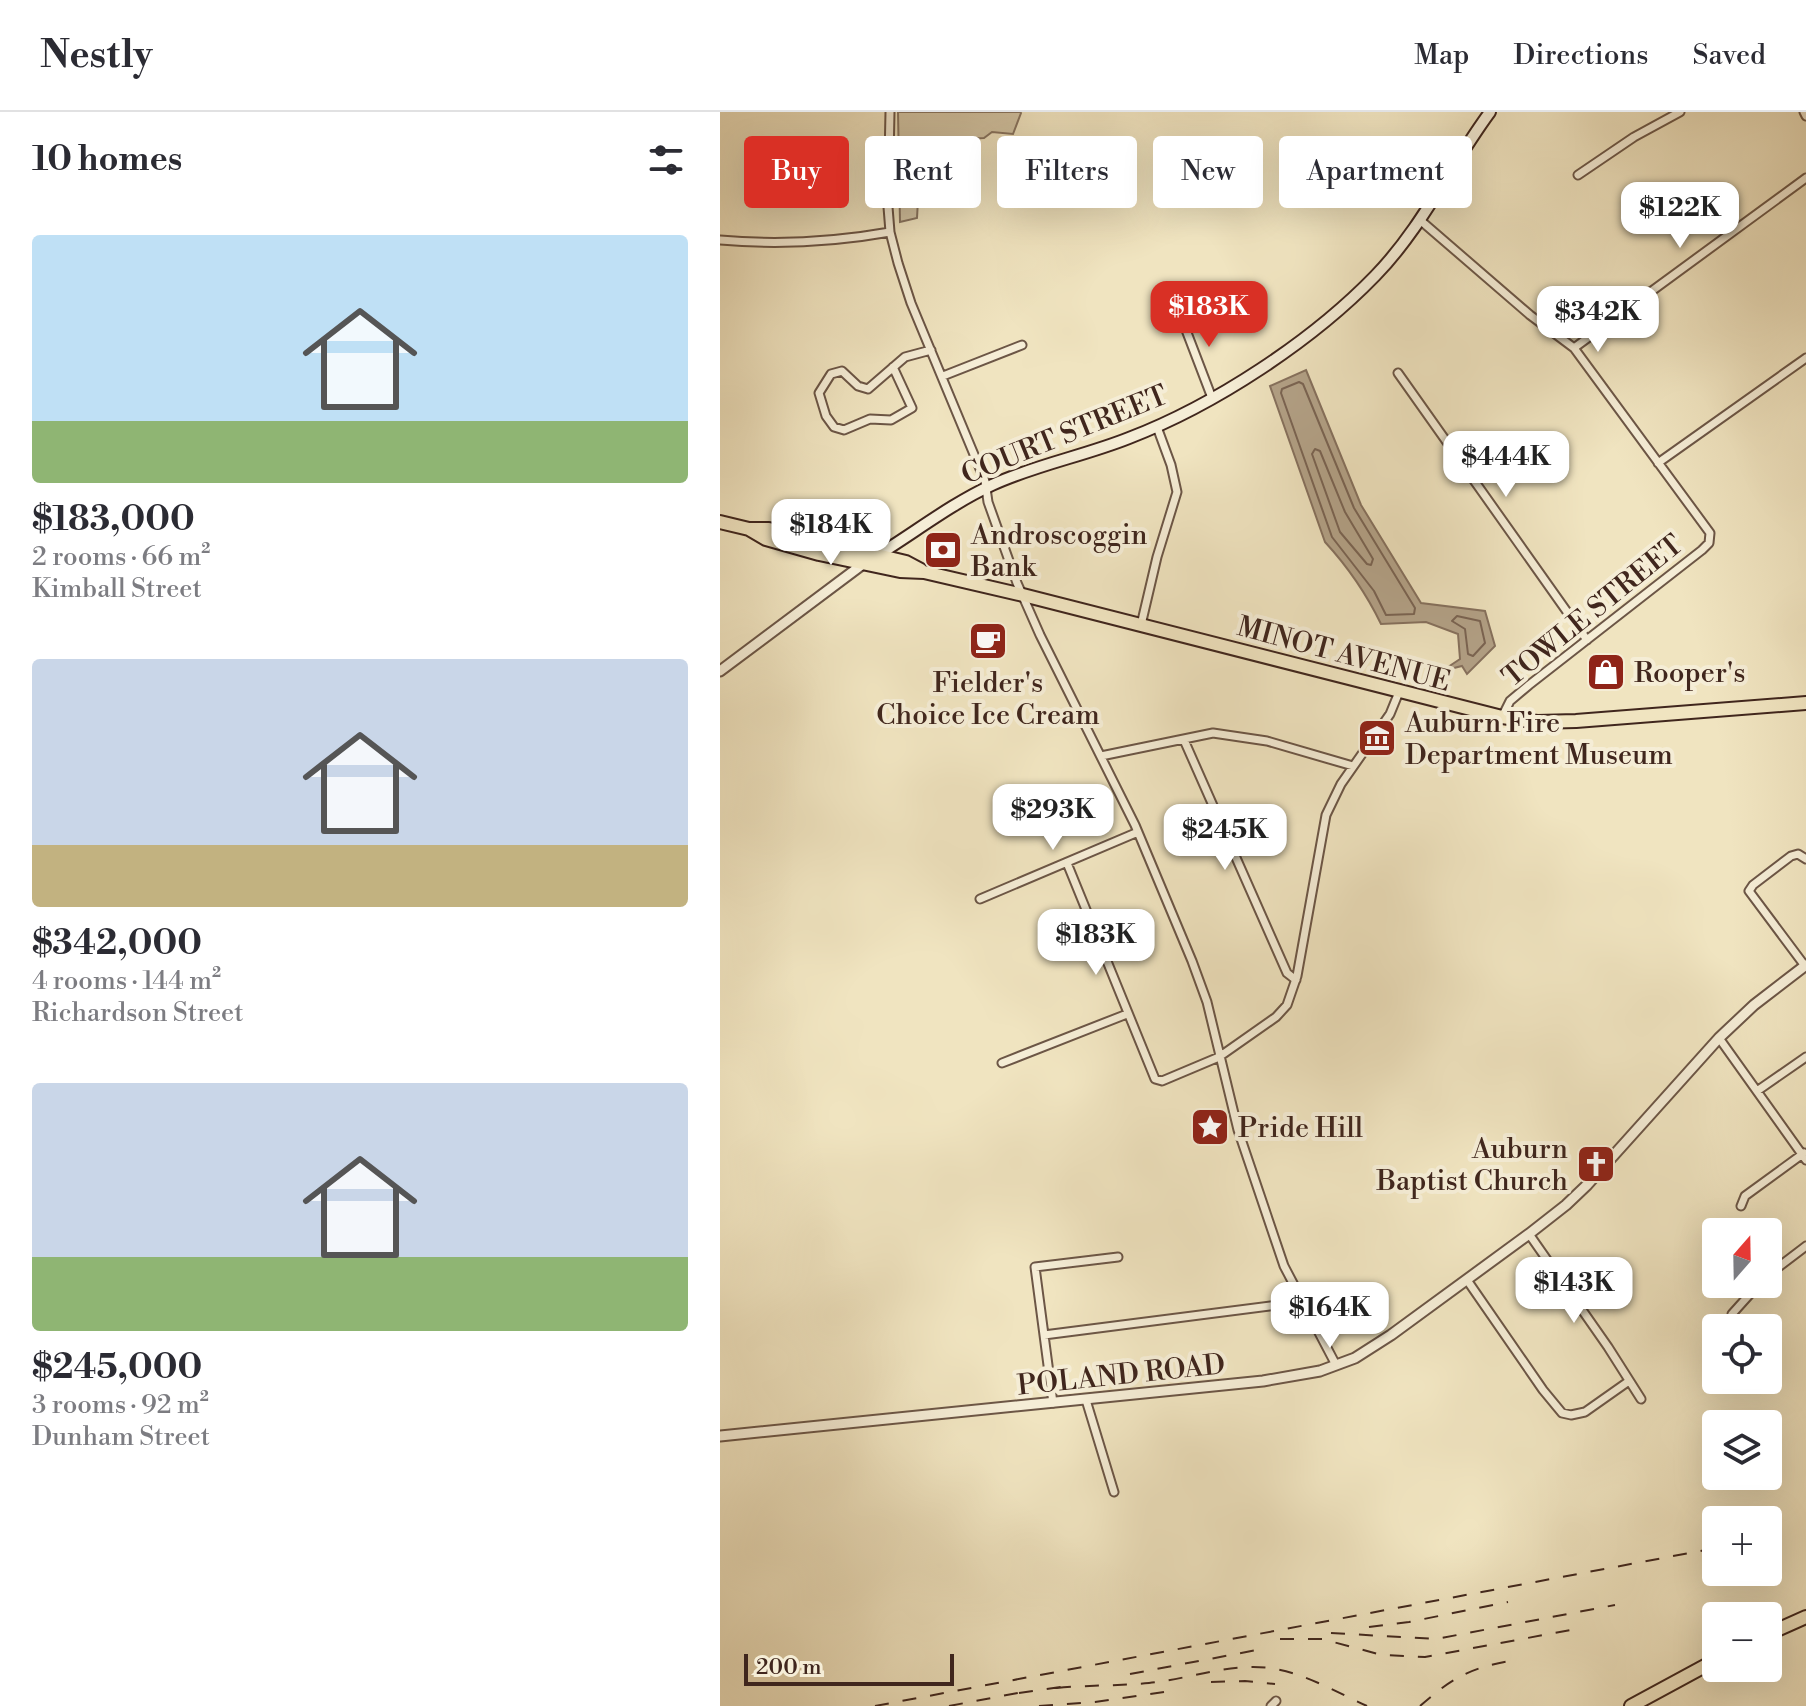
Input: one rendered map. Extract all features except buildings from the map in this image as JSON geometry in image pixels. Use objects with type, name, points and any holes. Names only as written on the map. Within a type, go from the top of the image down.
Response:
[{"type":"main road","name":"COURT STREET","points":[[863,564],[986,488],[1157,427],[1212,398],[1330,318],[1391,259],[1490,112]]},
{"type":"main road","name":"MINOT AVENUE","points":[[720,522],[749,529],[769,529],[878,555],[906,562],[924,572]]},
{"type":"main road","name":"MINOT AVENUE","points":[[749,529],[766,539],[863,564],[924,572],[1023,595],[1502,717],[1537,722],[1576,721],[1806,703]]},
{"type":"main road","points":[[1782,1628],[1806,1617]]},
{"type":"main road","points":[[1631,1706],[1702,1668]]},
{"type":"street","points":[[890,112],[890,232],[905,285],[986,488],[988,502],[1023,595],[1138,832],[1198,977],[1231,1105],[1284,1266],[1336,1365]]},
{"type":"street","points":[[1578,175],[1665,115],[1680,112]]},
{"type":"street","points":[[1574,348],[1806,178]]},
{"type":"street","points":[[1420,220],[1530,315],[1574,348],[1658,463],[1806,358]]},
{"type":"street","points":[[720,240],[812,242],[890,232]]},
{"type":"street","points":[[1176,317],[1186,330],[1212,398]]},
{"type":"street","points":[[943,376],[1022,345]]},
{"type":"street","points":[[893,367],[912,408],[891,420],[870,419],[844,430],[834,427],[826,416],[819,393],[831,374],[842,371],[858,386],[868,389],[893,367],[905,357],[931,350]]},
{"type":"street","points":[[1398,373],[1587,640]]},
{"type":"street","points":[[1141,625],[1177,492],[1157,427]]},
{"type":"street","name":"TOWLE STREET","points":[[1502,717],[1513,698],[1702,550],[1710,538],[1705,525],[1658,463]]},
{"type":"street","points":[[720,671],[863,564]]},
{"type":"street","points":[[1067,863],[1155,1079],[1162,1081],[1219,1057],[1281,1012],[1291,997],[1321,836],[1330,804],[1390,714],[1399,692]]},
{"type":"street","points":[[1101,756],[1213,733],[1250,737],[1353,766]]},
{"type":"street","points":[[1184,740],[1287,973],[1296,980]]},
{"type":"street","points":[[980,899],[1138,832]]},
{"type":"street","points":[[1802,856],[1791,856],[1749,891],[1805,965]]},
{"type":"street","name":"POLAND ROAD","points":[[720,1436],[1276,1379],[1336,1365],[1373,1348],[1529,1234],[1587,1185],[1719,1038],[1754,1005],[1805,965]]},
{"type":"street","points":[[1002,1063],[1127,1014]]},
{"type":"street","points":[[1719,1038],[1805,1155],[1745,1196],[1741,1206]]},
{"type":"street","points":[[1757,1091],[1806,1057]]},
{"type":"street","points":[[1529,1234],[1641,1399]]},
{"type":"street","points":[[1782,1264],[1806,1246]]},
{"type":"street","points":[[1053,1403],[1035,1267],[1118,1257]]},
{"type":"street","points":[[1467,1280],[1562,1413],[1585,1412],[1629,1381]]},
{"type":"street","points":[[1044,1335],[1286,1304],[1300,1298]]},
{"type":"street","points":[[1732,1314],[1746,1298]]},
{"type":"street","points":[[1086,1400],[1114,1492]]},
{"type":"shaded area","points":[[898,112],[1021,113],[1013,134],[992,132],[981,138],[898,136]]},
{"type":"shaded area","points":[[900,208],[918,208],[917,218],[900,222]]},
{"type":"water","points":[[1306,370],[1361,505],[1421,603],[1485,611],[1495,646],[1467,674],[1462,666],[1442,671],[1460,659],[1458,634],[1426,622],[1381,624],[1356,581],[1325,542],[1270,386]]},
{"type":"railway","points":[[1782,1536],[1787,1535]]},
{"type":"railway","points":[[875,1706],[1702,1551]]},
{"type":"railway","points":[[1369,1627],[1508,1602]]},
{"type":"railway","points":[[1331,1633],[1436,1639],[1615,1605]]},
{"type":"railway","points":[[1280,1639],[1322,1639],[1382,1655],[1425,1657],[1576,1629]]},
{"type":"railway","points":[[1130,1674],[1257,1650]]},
{"type":"railway","points":[[1420,1706],[1461,1676],[1510,1661]]},
{"type":"railway","points":[[1057,1688],[1149,1683],[1228,1669],[1260,1667],[1300,1675],[1367,1706]]},
{"type":"railway","points":[[1211,1682],[1275,1684]]},
{"type":"railway","points":[[1019,1693],[1067,1686]]},
{"type":"railway","points":[[949,1706],[1028,1691]]},
{"type":"railway","points":[[1039,1706],[1164,1692]]},
{"type":"place","name":"Androscoggin Bank","points":[[943,550]]},
{"type":"place","name":"Fielder's Choice Ice Cream","points":[[988,641]]},
{"type":"place","name":"Rooper's","points":[[1606,672]]},
{"type":"place","name":"Auburn Fire Department Museum","points":[[1377,738]]},
{"type":"place","name":"Pride Hill","points":[[1210,1127]]},
{"type":"place","name":"Auburn Baptist Church","points":[[1596,1164]]}]
